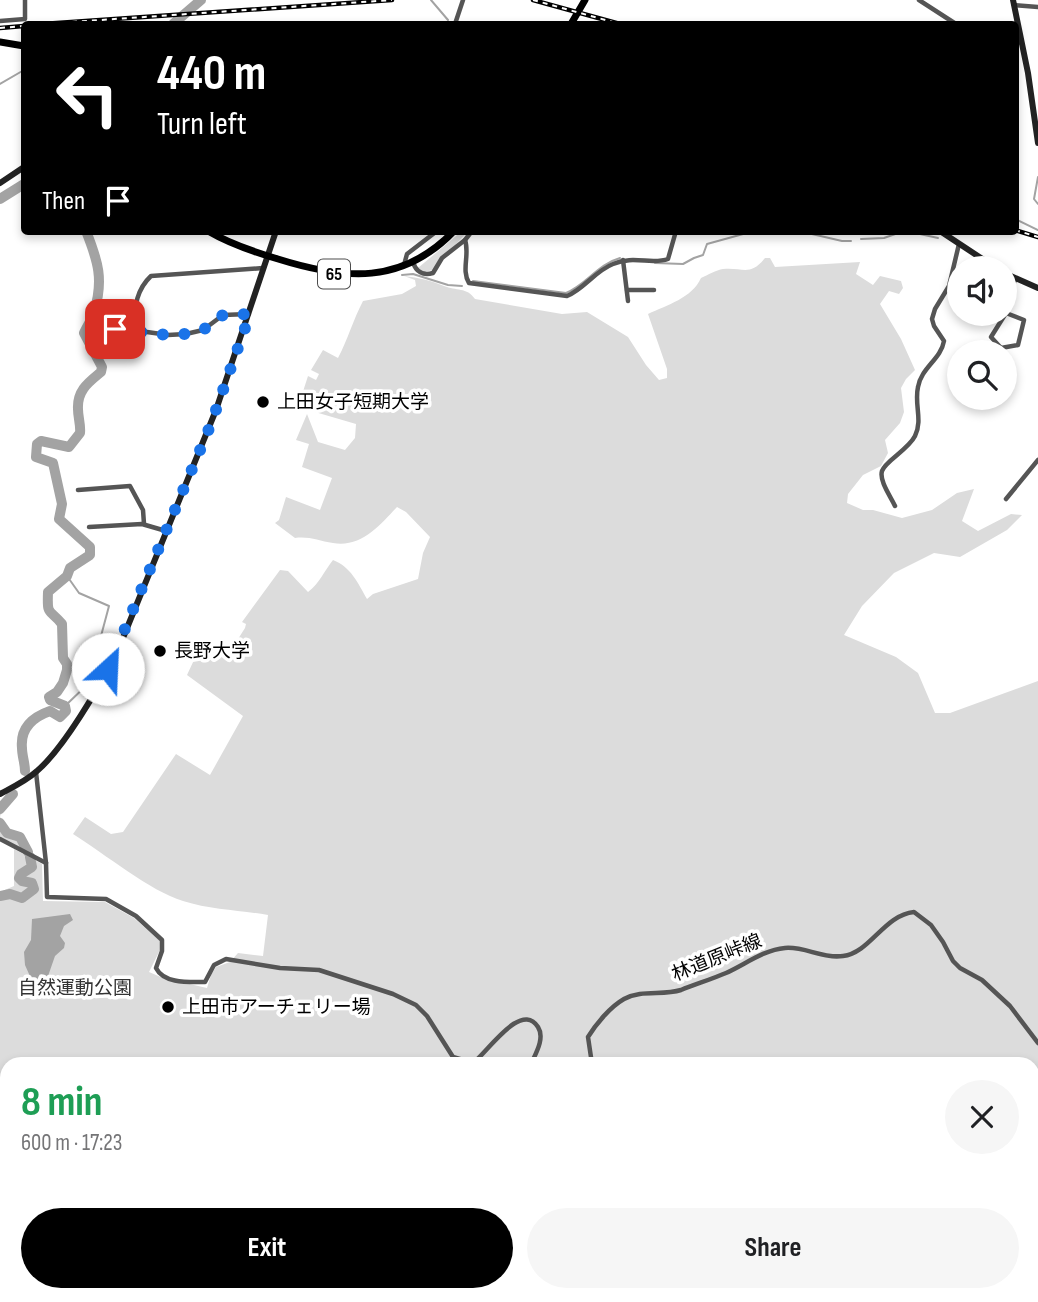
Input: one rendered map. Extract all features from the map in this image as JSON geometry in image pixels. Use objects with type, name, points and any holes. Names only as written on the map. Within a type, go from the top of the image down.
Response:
[{"type":"main road","points":[[572,21],[584,0]]},
{"type":"main road","points":[[0,42],[21,46]]},
{"type":"main road","name":"65","points":[[216,235],[306,268],[345,275],[370,274],[404,266],[434,249],[450,235]]},
{"type":"street","points":[[0,21],[25,19],[25,0]]},
{"type":"street","points":[[456,21],[463,0]]},
{"type":"street","points":[[919,0],[951,21]]},
{"type":"street","points":[[1014,4],[1027,3],[1038,7]]},
{"type":"street","points":[[1019,40],[1038,143]]},
{"type":"street","points":[[0,183],[21,169]]},
{"type":"street","points":[[0,794],[36,772],[60,745],[108,669],[216,410],[275,235]]},
{"type":"street","points":[[404,266],[407,254],[433,235]]},
{"type":"street","points":[[413,262],[418,271],[431,274],[437,270],[444,256],[469,235]]},
{"type":"street","points":[[465,240],[466,279],[471,285],[567,296],[603,269],[623,261],[660,261],[668,258],[675,235]]},
{"type":"street","points":[[946,235],[978,256]]},
{"type":"street","points":[[895,506],[882,479],[882,471],[909,446],[917,433],[917,389],[924,371],[942,350],[944,341],[933,324],[933,319],[935,309],[949,286],[959,244]]},
{"type":"street","points":[[623,261],[628,302]]},
{"type":"street","points":[[133,330],[136,299],[151,276],[264,268]]},
{"type":"street","points":[[1017,280],[1038,288]]},
{"type":"street","points":[[626,290],[654,290]]},
{"type":"street","points":[[1006,313],[1024,320],[1018,345],[1002,348],[991,337],[1006,313]]},
{"type":"street","points":[[115,329],[168,335],[186,334],[203,330],[223,315],[250,314]]},
{"type":"street","points":[[1006,499],[1038,460]]},
{"type":"street","points":[[78,490],[130,486],[143,510],[144,524]]},
{"type":"street","points":[[89,527],[144,524],[167,531]]},
{"type":"street","points":[[36,772],[47,897],[98,898],[111,901],[135,916],[162,940],[162,951],[156,968],[160,975],[180,981],[205,982],[214,965],[226,959],[280,968],[319,970],[393,994],[416,1005],[427,1016],[453,1057]]},
{"type":"street","points":[[0,839],[46,863]]},
{"type":"street","name":"林道原峠線","points":[[591,1057],[588,1037],[597,1024],[622,1000],[639,993],[669,993],[683,989],[781,948],[794,947],[842,957],[853,953],[900,916],[914,912],[931,925],[953,961],[982,980],[1010,1006],[1038,1043]]},
{"type":"street","points":[[480,1057],[512,1024],[522,1019],[530,1020],[540,1031],[534,1057]]},
{"type":"green space","points":[[457,235],[464,235],[433,270],[424,272],[418,268]]},
{"type":"green space","name":"自然運動公園","points":[[765,258],[770,258],[775,267],[860,262],[856,274],[873,285],[880,276],[901,281],[903,288],[899,294],[889,291],[880,304],[901,339],[915,370],[901,388],[904,412],[900,423],[885,440],[888,453],[881,466],[863,475],[848,494],[847,503],[863,510],[902,518],[932,510],[957,493],[974,489],[962,521],[978,531],[1011,514],[1022,515],[1007,530],[960,557],[934,553],[894,573],[862,606],[844,635],[896,657],[918,673],[935,713],[950,713],[1038,681],[1038,1057],[0,1057],[0,892],[14,886],[14,849],[42,864],[43,901],[105,902],[134,918],[160,941],[160,950],[149,972],[207,988],[216,967],[230,962],[238,953],[263,956],[268,915],[204,906],[170,896],[142,881],[73,834],[85,817],[111,834],[123,832],[176,754],[210,775],[243,716],[187,675],[201,645],[226,658],[245,628],[246,624],[242,622],[280,570],[288,571],[308,592],[333,560],[349,571],[367,599],[373,594],[418,579],[423,553],[430,537],[406,512],[397,507],[369,534],[343,544],[295,538],[275,523],[279,520],[286,497],[320,510],[332,478],[302,467],[309,444],[296,440],[307,414],[318,442],[345,450],[355,438],[356,424],[298,407],[308,376],[316,380],[319,374],[311,370],[323,350],[338,358],[363,301],[402,294],[416,286],[415,280],[404,276],[465,291],[475,299],[562,314],[587,312],[628,337],[659,380],[667,378],[667,369],[648,314],[685,296],[701,278],[712,273],[723,269],[746,270],[755,267]]},
{"type":"green space","points":[[18,791],[0,816],[0,801]]},
{"type":"green space","points":[[0,816],[4,828],[21,834],[31,853],[0,837]]},
{"type":"shaded area","points":[[70,914],[73,920],[64,926],[60,936],[65,943],[64,948],[55,956],[47,979],[33,983],[25,965],[24,952],[31,940],[32,919]]},
{"type":"waterway","points":[[176,21],[201,0]]},
{"type":"waterway","points":[[431,0],[448,20]]},
{"type":"waterway","points":[[0,84],[21,72]]},
{"type":"waterway","points":[[1038,177],[1034,199],[1038,204]]},
{"type":"waterway","points":[[0,199],[21,186]]},
{"type":"waterway","points":[[1019,221],[1038,230]]},
{"type":"waterway","points":[[25,771],[22,751],[25,729],[44,713],[50,711],[60,717],[66,711],[65,706],[50,700],[49,697],[57,692],[63,683],[67,664],[63,658],[62,624],[49,609],[48,592],[67,576],[70,568],[90,555],[90,547],[59,519],[62,504],[53,463],[36,457],[37,444],[41,441],[69,447],[80,433],[79,397],[92,379],[101,372],[102,367],[84,333],[92,318],[99,290],[96,261],[88,235]]},
{"type":"waterway","points":[[655,263],[683,264],[703,255],[707,244],[740,235]]},
{"type":"waterway","points":[[816,235],[851,241]]},
{"type":"waterway","points":[[861,239],[892,235]]},
{"type":"waterway","points":[[924,235],[938,238]]},
{"type":"waterway","points":[[473,281],[566,293],[605,265],[620,258]]},
{"type":"waterway","points":[[402,275],[413,274],[448,285],[462,286]]},
{"type":"waterway","points":[[67,576],[79,593],[109,606],[101,636],[107,643],[102,662]]},
{"type":"waterway","points":[[65,706],[91,681],[99,669]]},
{"type":"waterway","points":[[0,809],[13,794]]},
{"type":"waterway","points":[[0,823],[7,833],[20,837],[28,852]]},
{"type":"waterway","points":[[0,896],[10,894],[22,898],[34,889],[32,883],[19,878],[32,867],[30,857]]},
{"type":"railway","points":[[86,21],[392,0]]},
{"type":"railway","points":[[533,0],[609,21]]},
{"type":"railway","points":[[0,28],[21,26]]},
{"type":"railway","points":[[1019,231],[1038,237]]},
{"type":"place","name":"上田女子短期大学","points":[[263,402]]},
{"type":"place","name":"長野大学","points":[[160,651]]},
{"type":"place","name":"上田市アーチェリー場","points":[[168,1007]]},
{"type":"route","points":[[108,669],[211,424],[250,314],[228,313],[203,330],[186,334],[168,335],[115,329]]}]
